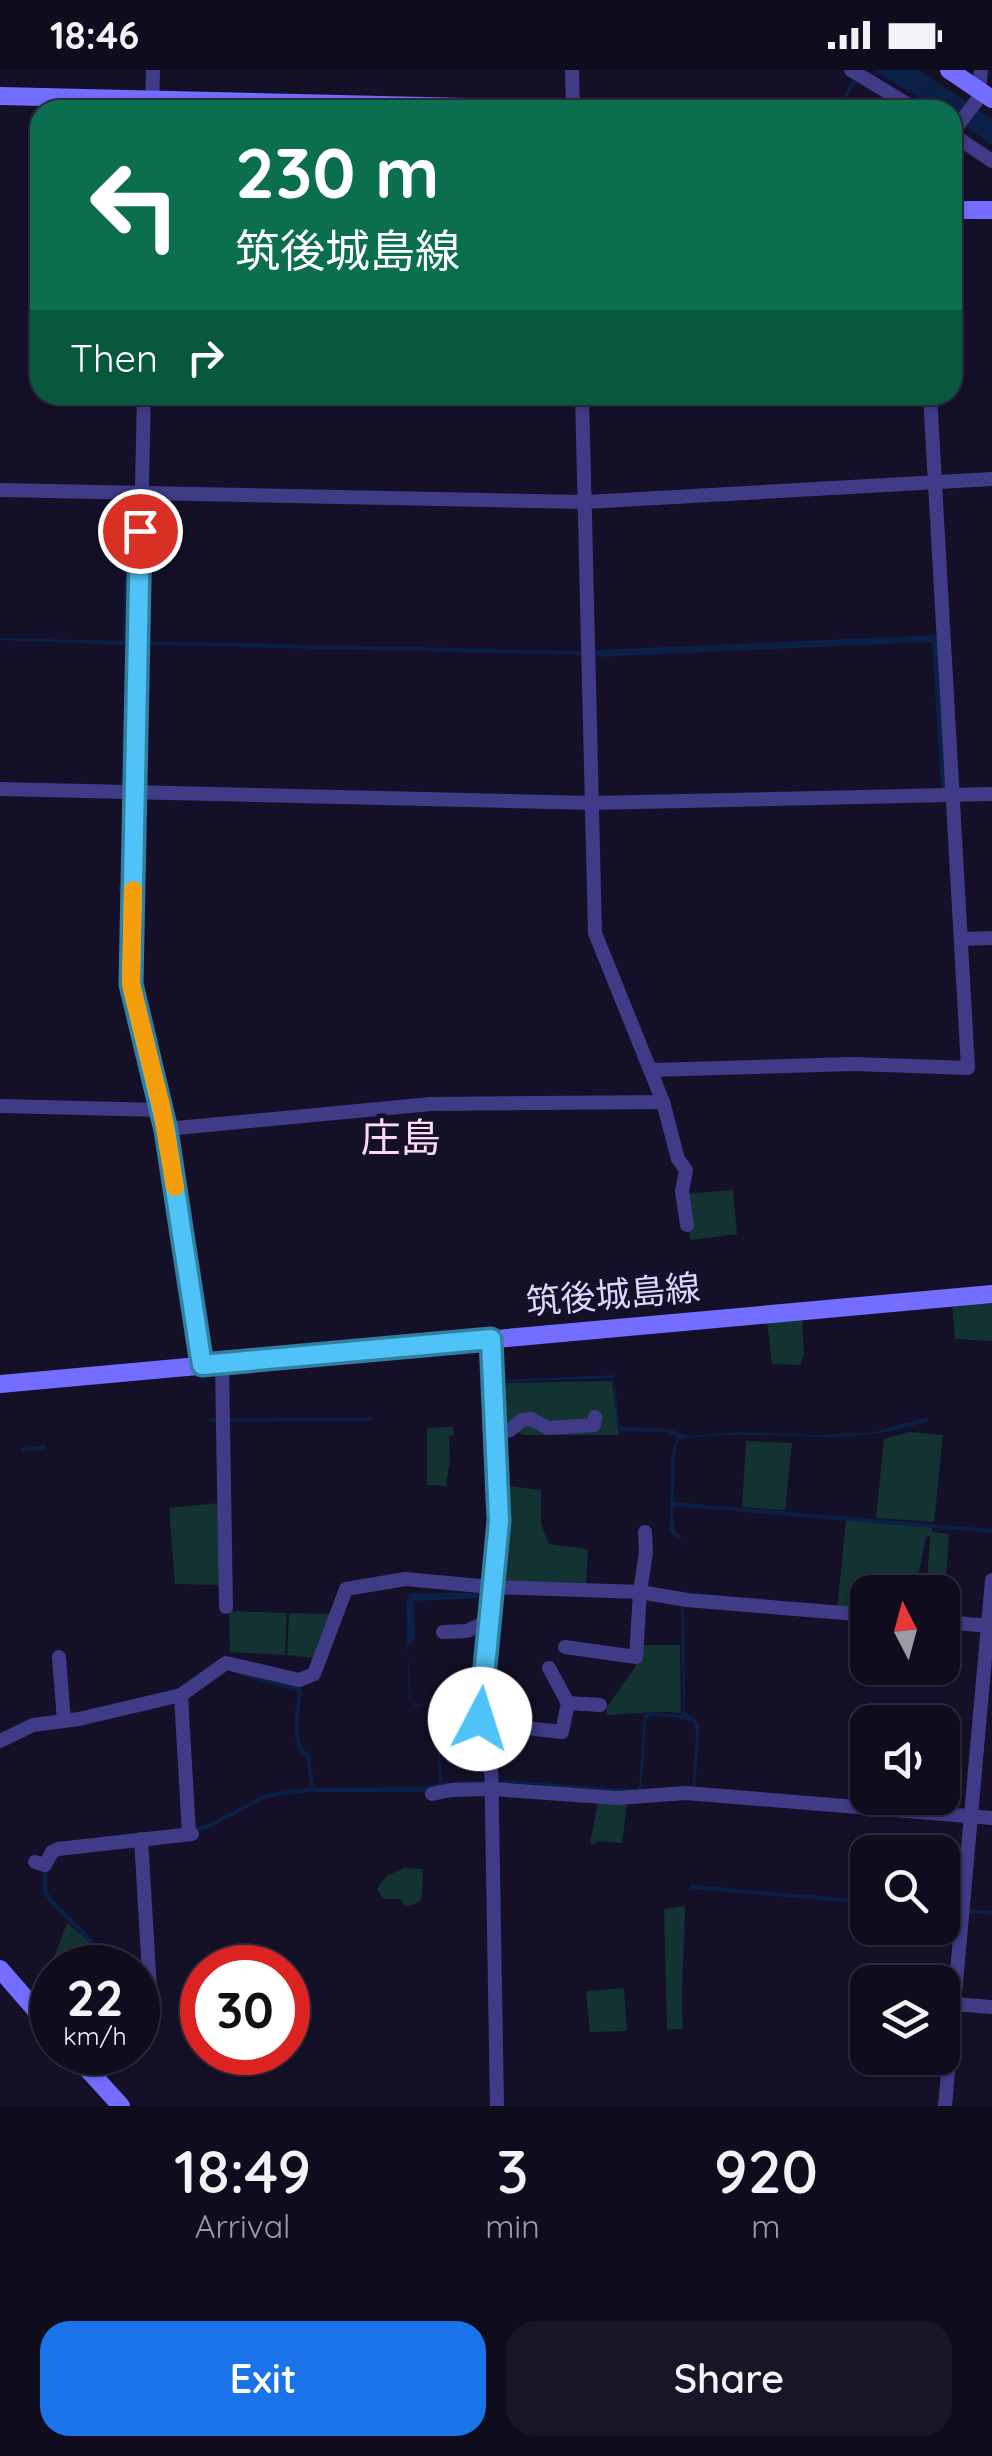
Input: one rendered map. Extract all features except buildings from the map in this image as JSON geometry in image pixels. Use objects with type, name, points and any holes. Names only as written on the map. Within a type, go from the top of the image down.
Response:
[{"type":"main road","points":[[949,70],[983,89]]},
{"type":"main road","points":[[0,96],[68,100]]},
{"type":"main road","points":[[962,210],[992,210]]},
{"type":"main road","name":"筑後城島線","points":[[0,1384],[992,1294]]},
{"type":"main road","points":[[0,1969],[30,2002]]},
{"type":"main road","points":[[93,2075],[121,2106]]},
{"type":"street","points":[[152,100],[153,70]]},
{"type":"street","points":[[572,70],[573,100]]},
{"type":"street","points":[[851,70],[900,100]]},
{"type":"street","points":[[962,119],[983,89]]},
{"type":"street","points":[[962,137],[992,161]]},
{"type":"street","points":[[144,405],[131,984],[166,1130],[202,1365]]},
{"type":"street","points":[[582,405],[595,933],[662,1102],[678,1159],[686,1170],[682,1191],[688,1225]]},
{"type":"street","points":[[650,1070],[853,1064],[968,1068],[931,405]]},
{"type":"street","points":[[0,490],[586,502],[992,479]]},
{"type":"street","points":[[0,789],[592,803],[992,794]]},
{"type":"street","points":[[962,939],[992,938]]},
{"type":"street","points":[[166,1130],[431,1104],[662,1102]]},
{"type":"street","points":[[0,1106],[162,1110]]},
{"type":"street","points":[[491,1339],[499,1521],[481,1723],[491,1753],[497,2106]]},
{"type":"street","points":[[222,1364],[226,1607]]},
{"type":"street","points":[[496,1434],[510,1430],[522,1420],[532,1419],[548,1428],[594,1425],[596,1416]]},
{"type":"street","points":[[564,1647],[636,1656],[645,1532]]},
{"type":"street","points":[[0,1740],[33,1725],[181,1694],[226,1663],[298,1680],[314,1674],[346,1589],[405,1579],[491,1587],[640,1592],[850,1614]]},
{"type":"street","points":[[958,1965],[992,1580]]},
{"type":"street","points":[[443,1632],[468,1631],[488,1621]]},
{"type":"street","points":[[960,1624],[990,1626]]},
{"type":"street","points":[[59,1657],[64,1721]]},
{"type":"street","points":[[481,1723],[562,1732],[568,1704],[550,1668]]},
{"type":"street","points":[[35,1862],[44,1865],[58,1849],[190,1834],[181,1694]]},
{"type":"street","points":[[568,1704],[600,1705]]},
{"type":"street","points":[[432,1794],[491,1789],[617,1794],[686,1792],[992,1818]]},
{"type":"street","points":[[141,1840],[147,1945]]},
{"type":"street","points":[[960,2004],[992,2007]]},
{"type":"street","points":[[945,2106],[948,2075]]},
{"type":"green space","points":[[733,1190],[737,1234],[690,1240],[686,1194]]},
{"type":"green space","points":[[992,1300],[992,1341],[955,1339],[952,1304]]},
{"type":"green space","points":[[802,1317],[804,1355],[800,1365],[772,1364],[767,1320]]},
{"type":"green space","points":[[612,1381],[619,1435],[524,1435],[501,1427],[503,1383]]},
{"type":"green space","points":[[453,1427],[446,1486],[427,1485],[427,1428]]},
{"type":"green space","points":[[910,1432],[943,1435],[934,1522],[876,1518],[884,1439]]},
{"type":"green space","points":[[746,1441],[792,1443],[785,1510],[742,1507]]},
{"type":"green space","points":[[501,1485],[541,1490],[541,1524],[549,1544],[588,1549],[586,1586],[497,1582]]},
{"type":"green space","points":[[219,1503],[223,1585],[175,1584],[169,1508]]},
{"type":"green space","points":[[846,1520],[932,1527],[932,1532],[949,1534],[946,1575],[927,1575],[930,1536],[926,1537],[918,1575],[850,1575],[850,1612],[837,1611]]},
{"type":"green space","points":[[229,1611],[287,1613],[285,1655],[230,1652]]},
{"type":"green space","points":[[289,1613],[331,1614],[315,1658],[287,1655]]},
{"type":"green space","points":[[640,1645],[680,1645],[681,1713],[607,1715],[607,1707],[635,1667]]},
{"type":"green space","points":[[598,1802],[627,1803],[622,1843],[590,1844]]},
{"type":"green space","points":[[404,1868],[423,1869],[422,1899],[413,1905],[405,1906],[400,1899],[384,1899],[377,1889],[386,1876]]},
{"type":"green space","points":[[685,1906],[683,2029],[667,2030],[664,1909]]},
{"type":"green space","points":[[67,1923],[92,1944],[92,1945],[59,1945]]},
{"type":"green space","points":[[624,1988],[627,2031],[590,2032],[586,1991]]},
{"type":"water","points":[[872,70],[918,70],[992,119],[992,145],[962,124],[962,100],[923,100]]},
{"type":"water","points":[[126,499],[133,499],[131,643],[125,787],[121,787],[125,645],[0,638],[123,641]]},
{"type":"water","points":[[938,635],[947,789],[941,789],[932,642],[596,657],[596,650]]},
{"type":"water","points":[[147,641],[581,651],[581,655],[147,645]]},
{"type":"water","points":[[614,1375],[621,1427],[669,1429],[688,1436],[741,1432],[817,1435],[871,1433],[896,1426],[897,1429],[877,1433],[838,1437],[684,1438],[675,1450],[673,1524],[671,1457],[677,1437],[667,1432],[622,1431],[617,1426],[613,1378],[503,1382],[500,1420],[500,1380]]},
{"type":"water","points":[[410,1593],[482,1593],[486,1598],[414,1601],[415,1640],[408,1651],[411,1701],[417,1705],[437,1705],[442,1783],[515,1781],[637,1789],[644,1715],[683,1713],[684,1604],[685,1712],[700,1727],[695,1790],[694,1723],[652,1715],[646,1720],[641,1792],[306,1792],[266,1798],[196,1831],[195,1827],[266,1794],[304,1788],[424,1787],[439,1783],[435,1706],[416,1707],[409,1700],[406,1601]]},
{"type":"waterway","points":[[843,100],[854,82]]},
{"type":"waterway","points":[[210,1420],[370,1419]]},
{"type":"waterway","points":[[891,1429],[926,1420]]},
{"type":"waterway","points":[[23,1450],[44,1447]]},
{"type":"waterway","points":[[486,1584],[491,1499]]},
{"type":"waterway","points":[[673,1504],[992,1531]]},
{"type":"waterway","points":[[672,1521],[672,1532],[679,1537]]},
{"type":"waterway","points":[[236,1672],[300,1690],[297,1734],[308,1757],[312,1785]]},
{"type":"waterway","points":[[437,1705],[438,1691],[478,1688]]},
{"type":"waterway","points":[[488,1688],[518,1688]]},
{"type":"waterway","points":[[43,1870],[45,1892],[94,1945]]},
{"type":"waterway","points":[[692,1887],[850,1900]]},
{"type":"waterway","points":[[967,1911],[992,1913]]},
{"type":"slow traffic","points":[[133,890],[131,984],[162,1110],[175,1187]]},
{"type":"district","name":"庄島","points":[[401,1138]]},
{"type":"route","points":[[140,531],[131,984],[166,1130],[202,1365],[491,1339],[499,1521],[480,1719]]}]
